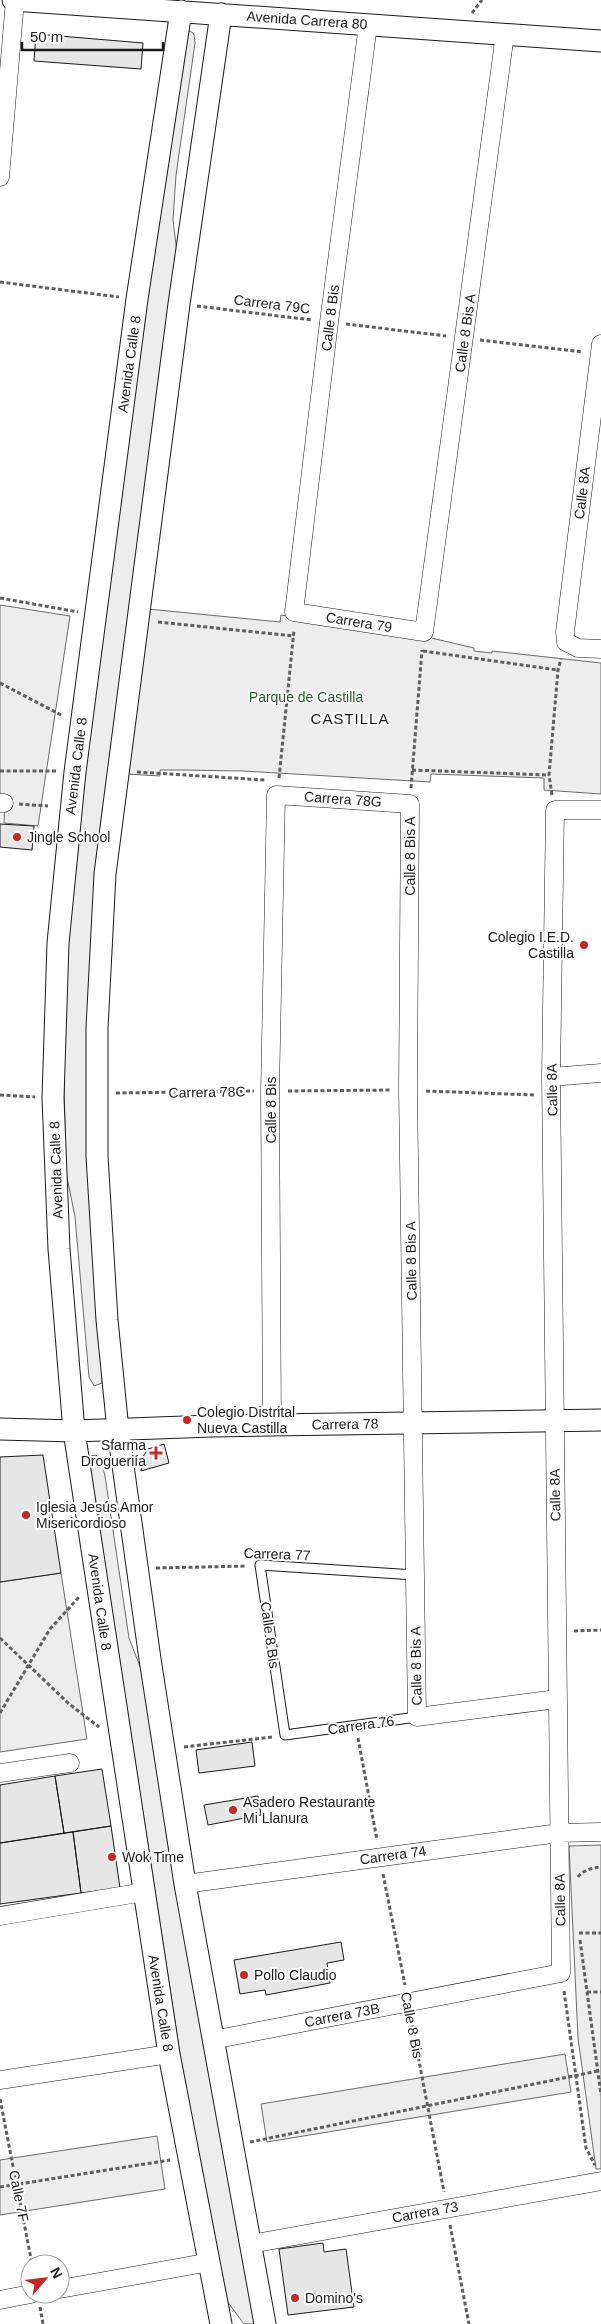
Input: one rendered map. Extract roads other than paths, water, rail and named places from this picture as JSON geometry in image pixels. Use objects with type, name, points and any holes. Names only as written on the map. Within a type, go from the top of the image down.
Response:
[{"type":"street","name":"Avenida Carrera 80","points":[[14,0],[182,6],[221,14],[601,41]]},
{"type":"street","points":[[0,177],[14,0]]},
{"type":"street","name":"Avenida Calle 8","points":[[182,6],[137,299],[75,772],[60,916],[54,1025],[53,1098],[59,1249],[74,1431],[169,2054],[221,2324]]},
{"type":"street","points":[[221,14],[179,304],[106,874],[99,965],[96,1094],[101,1235],[118,1430],[185,1884],[265,2324]]},
{"type":"street","name":"Calle 8 Bis","points":[[294,612],[329,322],[368,25]]},
{"type":"street","name":"Calle 8 Bis A","points":[[424,632],[505,34]]},
{"type":"street","name":"Calle 8A","points":[[600,349],[565,632],[566,642],[578,648],[601,649]]},
{"type":"street","name":"Carrera 79","points":[[294,612],[424,632]]},
{"type":"street","name":"Calle 8 Bis","points":[[272,1425],[270,1091],[277,788]]},
{"type":"street","name":"Carrera 78G","points":[[277,788],[410,804]]},
{"type":"street","name":"Calle 8 Bis A","points":[[410,804],[408,1090],[417,1718]]},
{"type":"street","name":"Calle 8A","points":[[561,1973],[551,1077],[555,810],[601,810]]},
{"type":"street","points":[[551,1077],[601,1072]]},
{"type":"street","name":"Carrera 78","points":[[0,1429],[74,1431],[272,1425],[601,1420]]},
{"type":"street","name":"Carrera 76","points":[[417,1718],[557,1700]]},
{"type":"street","points":[[0,1773],[70,1763]]},
{"type":"street","name":"Carrera 74","points":[[185,1884],[559,1833],[601,1832]]},
{"type":"street","points":[[0,1916],[144,1892]]},
{"type":"street","name":"Carrera 73B","points":[[212,2040],[561,1973]]},
{"type":"street","points":[[0,2080],[169,2054]]},
{"type":"street","name":"Carrera 73","points":[[250,2244],[447,2208],[599,2174]]},
{"type":"street","points":[[70,2287],[210,2262]]},
{"type":"street","points":[[0,2300],[20,2296]]},
{"type":"lane","name":"Carrera 77","points":[[260,1565],[415,1575]]},
{"type":"lane","name":"Calle 8 Bis","points":[[260,1565],[285,1735]]},
{"type":"lane","name":"Carrera 76","points":[[285,1735],[417,1718]]},
{"type":"place","name":"Jingle School","points":[[17,837]]},
{"type":"place","name":"Colegio I.E.D. Castilla","points":[[584,945]]},
{"type":"place","name":"Colegio Distrital Nueva Castilla","points":[[187,1420]]},
{"type":"place","name":"Sfarma Drogueriía","points":[[156,1453]]},
{"type":"place","name":"Iglesia Jesús Amor Misericordioso","points":[[26,1515]]},
{"type":"place","name":"Asadero Restaurante Mi Llanura","points":[[233,1810]]},
{"type":"place","name":"Wok Time","points":[[112,1857]]},
{"type":"place","name":"Pollo Claudio","points":[[244,1975]]},
{"type":"place","name":"Domino's","points":[[295,2298]]},
{"type":"district","name":"CASTILLA","points":[[350,718]]},
{"type":"park label","name":"Parque de Castilla","points":[[306,697]]}]
